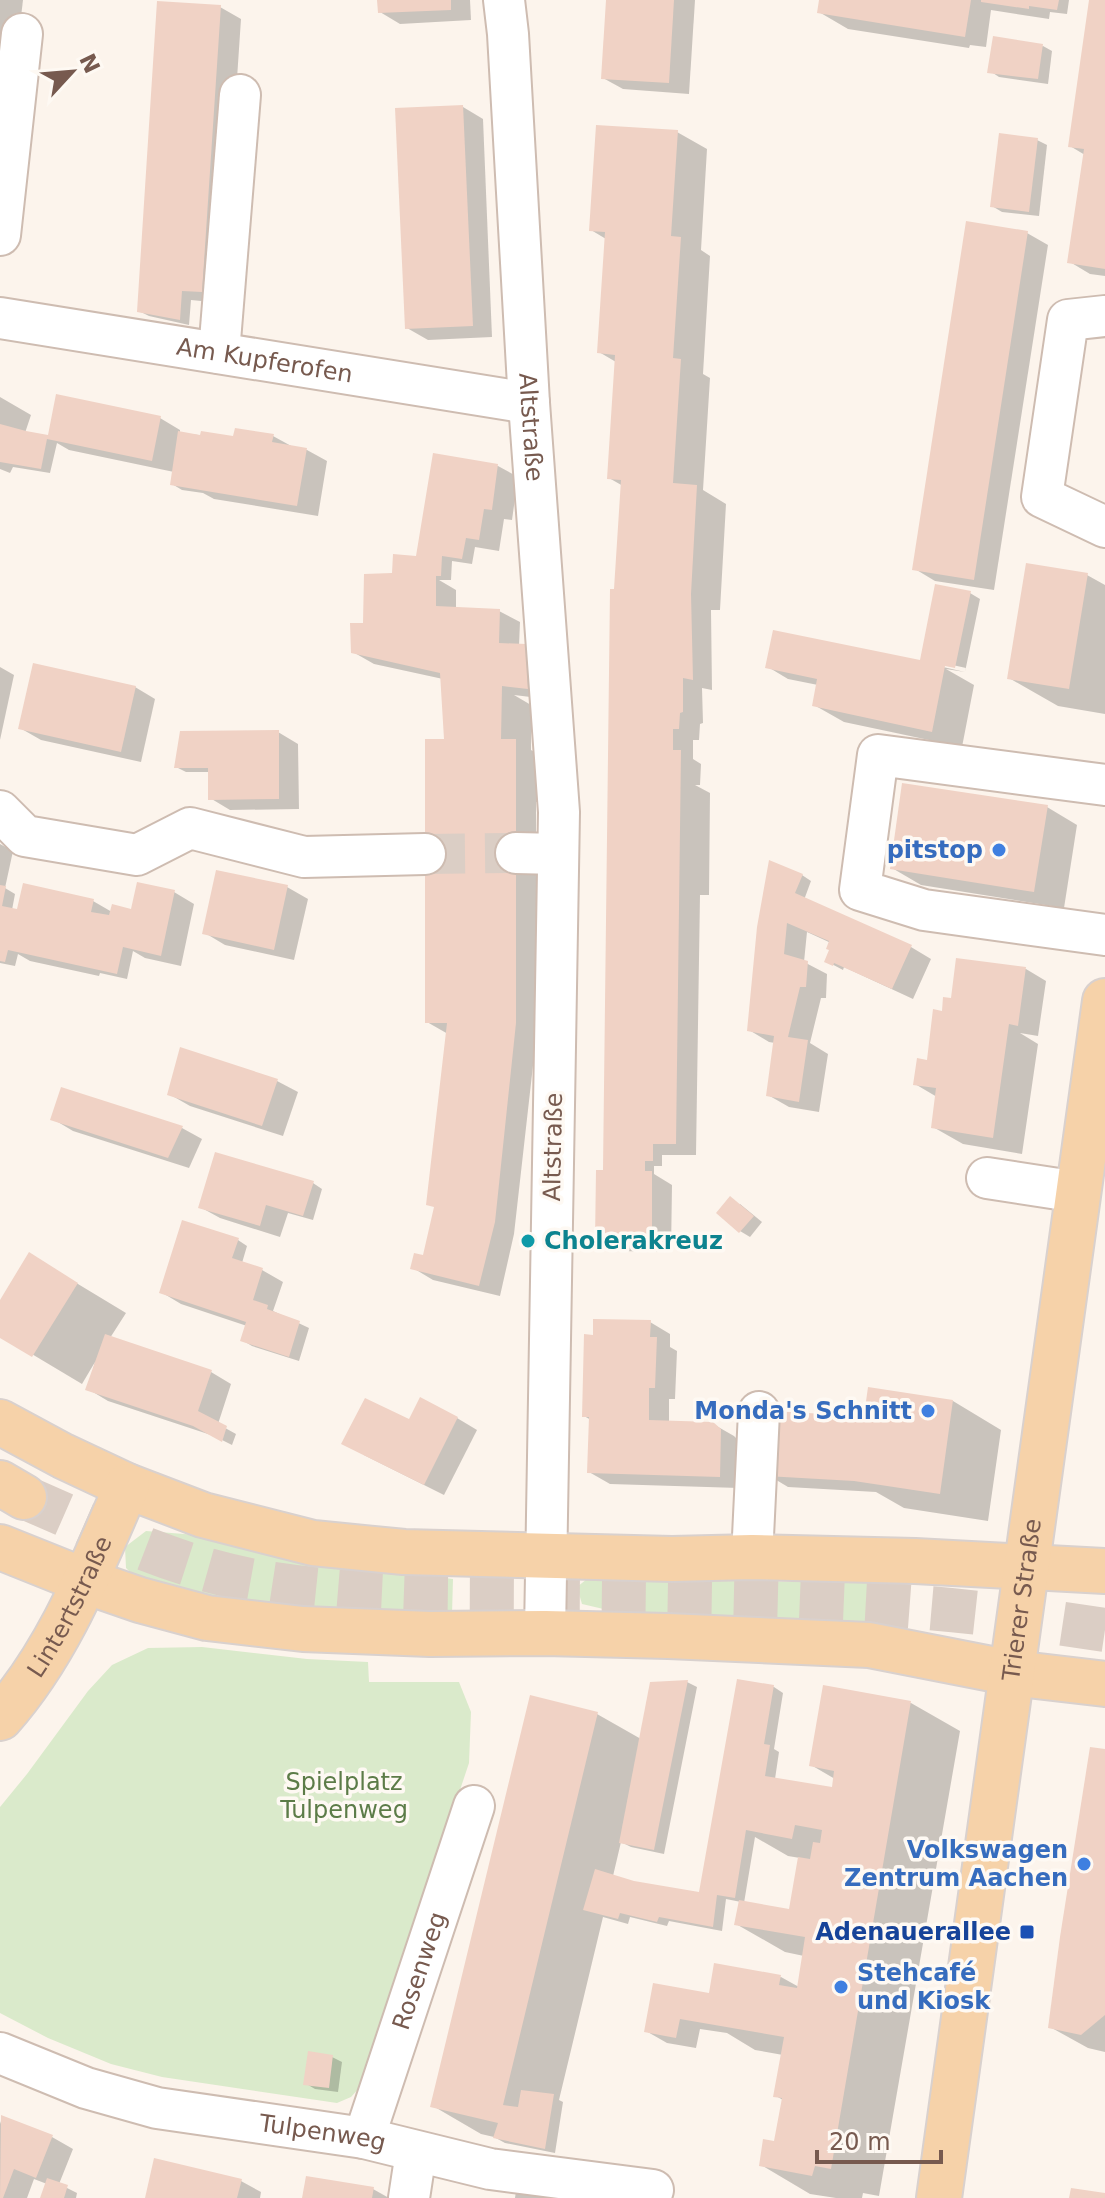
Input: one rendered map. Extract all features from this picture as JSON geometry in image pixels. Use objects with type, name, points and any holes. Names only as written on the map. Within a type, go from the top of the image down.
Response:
[{"type":"main road","name":"Trierer Straße","points":[[939,2198],[1105,1001]]},
{"type":"main road","points":[[0,1422],[127,1486],[203,1515],[313,1543],[404,1552],[672,1559],[752,1557],[1105,1571]]},
{"type":"main road","name":"Lintertstraße","points":[[0,1718],[49,1649],[85,1581],[127,1486]]},
{"type":"main road","points":[[0,1547],[140,1600],[207,1618],[303,1629],[430,1634],[697,1637],[869,1645],[1012,1673],[1105,1684]]},
{"type":"street","name":"Altstraße","points":[[504,0],[559,812],[545,1633]]},
{"type":"street","points":[[0,235],[22,34]]},
{"type":"street","points":[[219,353],[240,95]]},
{"type":"street","points":[[1105,316],[1068,320],[1042,497],[1105,527]]},
{"type":"street","name":"Am Kupferofen","points":[[0,318],[529,403]]},
{"type":"street","points":[[1105,785],[878,755],[860,890],[924,910],[1105,935]]},
{"type":"street","points":[[0,811],[25,836],[137,855],[190,828],[304,857],[425,854]]},
{"type":"street","points":[[516,853],[558,854]]},
{"type":"street","points":[[987,1178],[1078,1192]]},
{"type":"street","points":[[752,1557],[759,1412]]},
{"type":"street","name":"Rosenweg","points":[[364,2138],[474,1806]]},
{"type":"street","name":"Tulpenweg","points":[[0,2053],[86,2088],[157,2108],[364,2138],[490,2169],[653,2190]]},
{"type":"street","points":[[409,2198],[416,2152]]},
{"type":"green space","points":[[146,1531],[197,1535],[310,1562],[453,1579],[452,1614],[307,1612],[141,1583],[126,1568],[125,1547]]},
{"type":"green space","points":[[587,1579],[897,1583],[894,1625],[612,1611],[582,1604],[577,1587]]},
{"type":"green space","name":"Spielplatz Tulpenweg","points":[[202,1647],[307,1659],[368,1662],[369,1682],[459,1682],[471,1712],[469,1763],[361,2086],[351,2097],[337,2103],[162,2077],[111,2064],[48,2038],[0,2013],[0,1807],[88,1691],[112,1665],[148,1648]]},
{"type":"building","points":[[377,0],[451,0],[451,10],[378,13]]},
{"type":"building","points":[[606,0],[674,0],[669,83],[601,79]]},
{"type":"building","points":[[819,0],[971,0],[965,37],[817,13]]},
{"type":"building","points":[[981,0],[1059,0],[1057,10],[1029,6],[1029,9]]},
{"type":"building","points":[[1089,0],[1105,0],[1105,269],[1067,263],[1084,149],[1068,147]]},
{"type":"building","points":[[157,1],[221,5],[202,292],[182,291],[180,320],[137,312]]},
{"type":"building","points":[[993,36],[1043,44],[1038,79],[987,73]]},
{"type":"building","points":[[463,105],[473,326],[405,329],[395,108]]},
{"type":"building","points":[[596,125],[678,130],[671,236],[681,237],[673,358],[681,359],[673,483],[697,485],[691,594],[693,680],[683,678],[683,712],[680,713],[679,729],[673,729],[673,750],[681,750],[676,1144],[653,1144],[653,1161],[645,1161],[645,1171],[652,1171],[652,1242],[595,1241],[596,1170],[603,1170],[610,589],[614,589],[621,480],[607,479],[615,355],[597,353],[605,232],[589,231]]},
{"type":"building","points":[[999,133],[1038,138],[1029,212],[990,207]]},
{"type":"building","points":[[966,221],[1028,231],[974,580],[912,570]]},
{"type":"building","points":[[56,394],[161,416],[152,461],[47,439],[41,469],[0,462],[0,424],[48,435]]},
{"type":"building","points":[[235,428],[274,434],[272,442],[307,448],[297,506],[170,485],[178,431],[233,436]]},
{"type":"building","points":[[433,453],[498,464],[492,510],[484,509],[479,540],[466,538],[462,559],[442,556],[441,576],[436,576],[436,606],[500,609],[499,643],[526,644],[528,689],[502,686],[501,739],[516,739],[516,1023],[495,1222],[479,1286],[410,1269],[414,1253],[423,1255],[434,1207],[426,1205],[447,1023],[425,1023],[425,739],[444,739],[440,673],[351,653],[350,623],[363,623],[364,574],[392,573],[393,554],[416,556]]},
{"type":"building","points":[[1026,563],[1088,573],[1069,689],[1007,679]]},
{"type":"building","points":[[935,584],[971,591],[955,668],[945,666],[932,732],[812,706],[817,679],[765,668],[773,630],[920,660]]},
{"type":"building","points":[[33,663],[136,686],[121,752],[18,729]]},
{"type":"building","points":[[279,730],[279,799],[208,800],[208,768],[174,768],[180,731]]},
{"type":"building","points":[[902,783],[1048,805],[1034,892],[890,869]]},
{"type":"building","points":[[769,860],[803,874],[795,893],[912,945],[892,989],[834,963],[833,966],[824,962],[829,941],[787,923],[784,954],[808,961],[806,987],[800,987],[788,1037],[808,1040],[799,1102],[766,1096],[774,1036],[747,1031],[757,927]]},
{"type":"building","points":[[216,870],[288,885],[274,950],[202,934]]},
{"type":"building","points":[[137,882],[175,890],[161,956],[123,947],[117,974],[8,950],[5,962],[0,961],[0,885],[6,886],[2,906],[17,909],[23,883],[94,899],[91,912],[109,915],[112,904],[131,909]]},
{"type":"building","points":[[956,958],[1026,967],[1018,1026],[1009,1024],[993,1138],[931,1128],[936,1088],[913,1085],[917,1058],[927,1060],[933,1009],[942,1011],[943,997],[951,998]]},
{"type":"building","points":[[180,1047],[278,1079],[262,1126],[167,1095]]},
{"type":"building","points":[[61,1087],[183,1126],[168,1158],[50,1120]]},
{"type":"building","points":[[215,1152],[314,1181],[303,1216],[266,1205],[260,1226],[198,1208]]},
{"type":"building","points":[[730,1196],[754,1216],[739,1233],[716,1213]]},
{"type":"building","points":[[182,1220],[239,1238],[232,1258],[263,1268],[253,1300],[268,1305],[267,1309],[300,1321],[289,1357],[240,1341],[246,1322],[159,1293]]},
{"type":"building","points":[[29,1252],[78,1283],[32,1357],[0,1338],[0,1300]]},
{"type":"building","points":[[593,1319],[651,1320],[650,1337],[657,1337],[655,1388],[649,1388],[649,1420],[713,1422],[721,1429],[720,1477],[587,1473],[589,1417],[582,1417],[584,1334],[593,1335]]},
{"type":"building","points":[[105,1334],[212,1370],[198,1411],[227,1426],[222,1442],[193,1426],[85,1390]]},
{"type":"building","points":[[868,1387],[953,1400],[940,1494],[854,1481],[766,1476],[769,1411],[864,1416]]},
{"type":"building","points":[[420,1397],[458,1417],[424,1485],[341,1444],[365,1398],[409,1419]]},
{"type":"building","points":[[737,1679],[774,1685],[764,1744],[770,1745],[765,1776],[832,1787],[834,1771],[809,1766],[823,1685],[911,1701],[831,2169],[815,2166],[812,2176],[759,2166],[763,2139],[774,2141],[782,2098],[773,2097],[784,2037],[680,2019],[676,2038],[644,2032],[653,1983],[709,1993],[714,1963],[781,1975],[779,1985],[797,1988],[805,1937],[734,1925],[739,1900],[789,1909],[798,1857],[810,1859],[813,1842],[820,1843],[822,1830],[795,1825],[792,1839],[746,1830],[735,1898],[717,1895],[713,1927],[659,1917],[657,1922],[620,1913],[618,1919],[583,1910],[595,1869],[634,1881],[699,1892]]},
{"type":"building","points":[[688,1680],[654,1850],[619,1843],[650,1682]]},
{"type":"building","points":[[530,1695],[598,1712],[503,2105],[518,2107],[521,2090],[554,2094],[545,2149],[493,2138],[498,2123],[430,2107]]},
{"type":"building","points":[[1090,1747],[1105,1749],[1105,2015],[1081,2035],[1048,2028]]},
{"type":"building","points":[[308,2051],[333,2055],[329,2088],[303,2085]]},
{"type":"building","points":[[1,2115],[53,2135],[36,2178],[14,2169],[3,2198],[0,2198]]},
{"type":"building","points":[[154,2158],[242,2179],[237,2198],[145,2198]]},
{"type":"building","points":[[306,2176],[374,2187],[372,2198],[302,2198]]},
{"type":"building","points":[[47,2178],[68,2185],[64,2198],[40,2198]]},
{"type":"building","points":[[1071,2188],[1105,2193],[1105,2198],[1069,2198]]},
{"type":"tunnel","points":[[425,854],[516,853]]},
{"type":"tunnel","points":[[24,1497],[135,1545],[192,1565],[250,1580],[294,1587],[425,1596],[702,1598],[871,1604],[988,1614],[1105,1630]]},
{"type":"place","name":"pitstop","points":[[999,850]]},
{"type":"place","name":"Cholerakreuz","points":[[528,1241]]},
{"type":"place","name":"Monda's Schnitt","points":[[928,1411]]},
{"type":"place","name":"Volkswagen Zentrum Aachen","points":[[1084,1864]]},
{"type":"place","name":"Adenauerallee","points":[[1027,1932]]},
{"type":"place","name":"Stehcafé und Kiosk","points":[[841,1987]]}]
